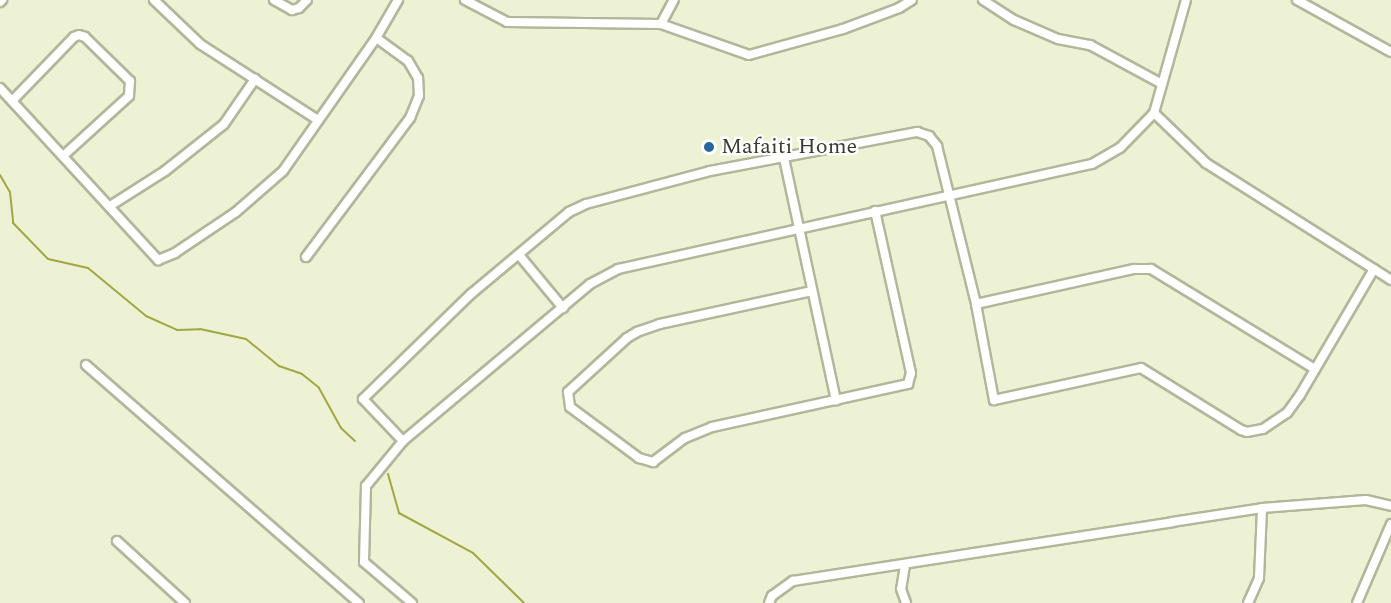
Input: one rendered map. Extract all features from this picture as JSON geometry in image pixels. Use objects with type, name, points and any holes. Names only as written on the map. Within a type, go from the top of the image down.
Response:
[{"type":"street","points":[[274,0],[292,10],[299,8],[307,0]]},
{"type":"street","points":[[0,88],[158,260],[175,254],[236,212],[272,183],[283,171],[376,38],[398,0]]},
{"type":"street","points":[[465,0],[507,22],[661,24],[749,55],[843,29],[899,8],[912,0]]},
{"type":"street","points":[[661,24],[674,0]]},
{"type":"street","points":[[983,0],[1014,20],[1058,39],[1090,45],[1162,84]]},
{"type":"street","points":[[412,603],[364,562],[366,486],[403,441],[590,284],[618,269],[1092,164],[1120,148],[1154,113],[1186,0]]},
{"type":"street","points":[[1297,0],[1391,52]]},
{"type":"street","points":[[158,2],[200,44],[318,120]]},
{"type":"street","points":[[12,101],[74,37],[79,35],[85,37],[130,81],[129,96],[63,156]]},
{"type":"street","points":[[306,257],[410,118],[419,96],[418,78],[408,61],[376,38]]},
{"type":"street","points":[[110,206],[165,171],[220,128],[255,80]]},
{"type":"street","points":[[1154,113],[1206,163],[1391,280]]},
{"type":"street","points":[[403,441],[363,399],[471,294],[554,223],[586,204],[710,171],[917,132],[928,136],[937,146],[976,304],[994,400],[1141,368],[1247,432],[1263,429],[1287,413],[1316,369],[1374,269]]},
{"type":"street","points":[[784,158],[836,399]]},
{"type":"street","points":[[812,291],[660,324],[637,332],[627,338],[568,392],[567,398],[571,409],[650,462],[656,462],[685,438],[712,427],[908,384],[910,379],[875,211]]},
{"type":"street","points":[[519,255],[563,308]]},
{"type":"street","points":[[976,304],[1134,269],[1151,269],[1316,369]]},
{"type":"street","points":[[86,365],[359,603]]},
{"type":"street","points":[[769,603],[772,596],[793,581],[1262,508],[1366,500],[1391,506]]},
{"type":"street","points":[[1248,603],[1259,578],[1262,508]]},
{"type":"street","points":[[1357,603],[1391,524]]},
{"type":"street","points":[[117,541],[185,603]]},
{"type":"street","points":[[905,565],[901,589],[906,603]]},
{"type":"waterway","points":[[0,175],[10,192],[13,223],[48,259],[88,268],[146,316],[177,330],[200,329],[246,339],[279,366],[302,374],[319,388],[341,428],[355,441]]},
{"type":"waterway","points":[[388,474],[399,513],[473,553],[524,603]]},
{"type":"place","name":"Mafaiti Home","points":[[709,147]]}]
